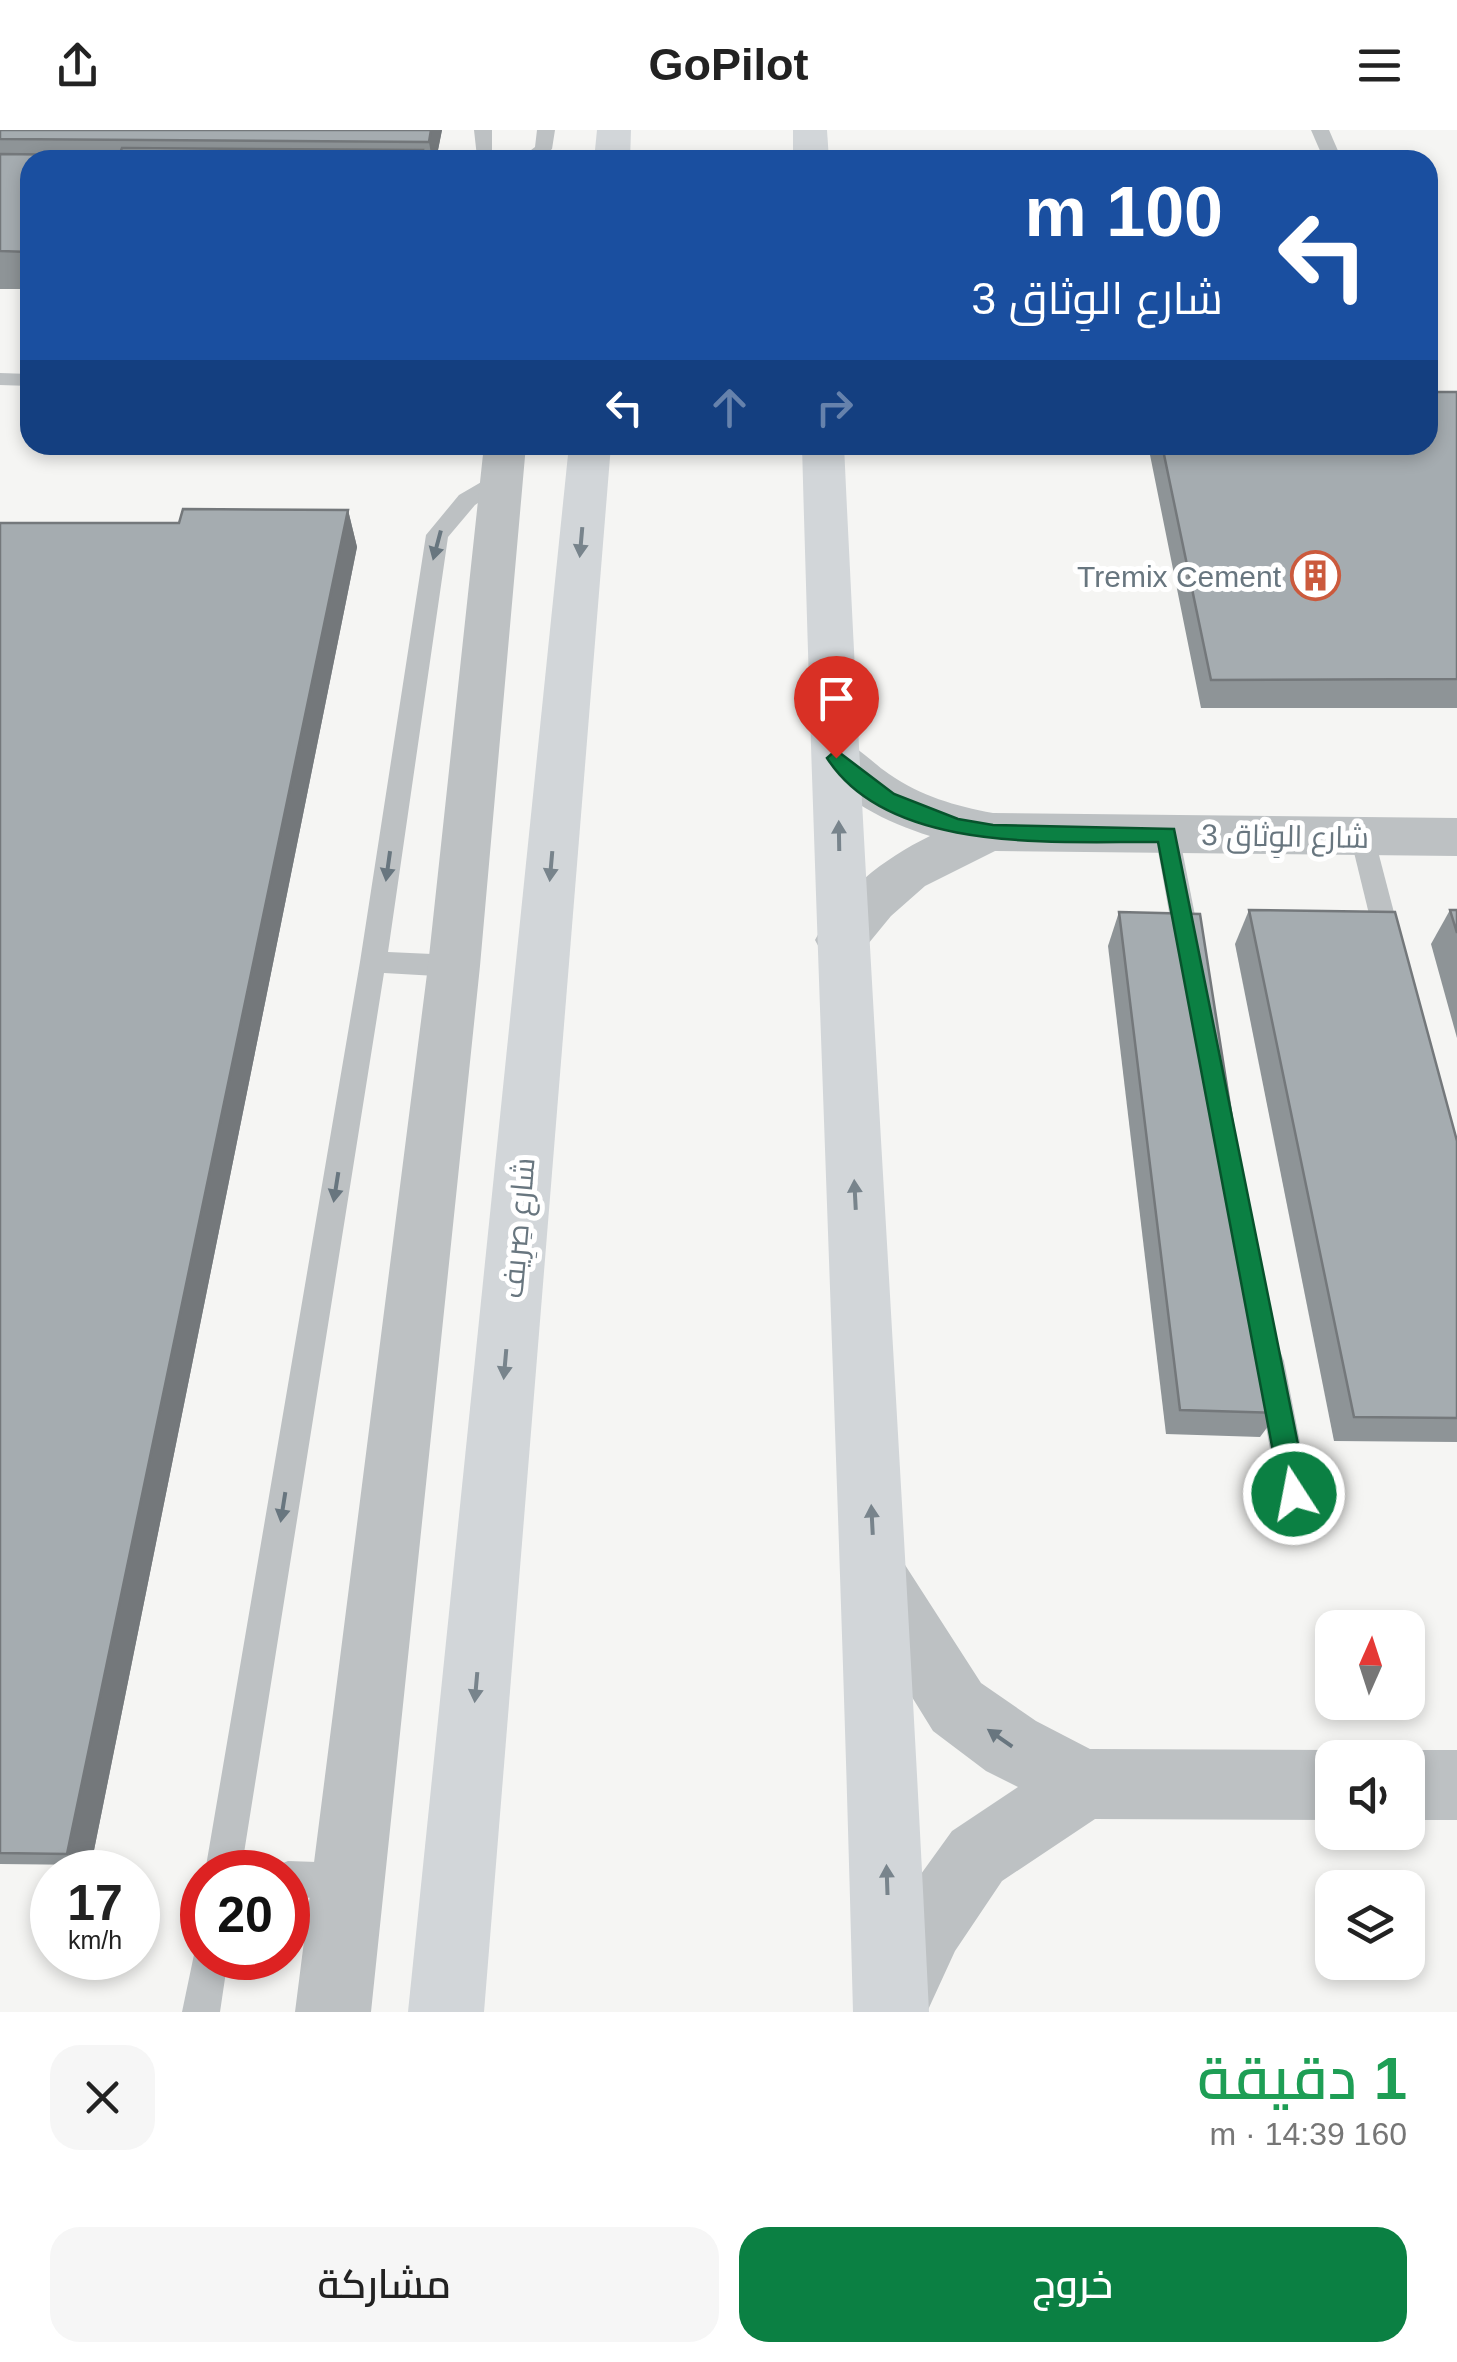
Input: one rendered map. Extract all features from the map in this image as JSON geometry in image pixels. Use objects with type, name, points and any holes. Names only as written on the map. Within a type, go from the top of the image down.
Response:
[{"type":"street","name":"شارع صِرِيف","points":[[446,2012],[589,455]]},
{"type":"street","points":[[823,455],[841,940],[875,1577],[891,2009]]},
{"type":"street","points":[[333,2012],[454,966],[503,461]]},
{"type":"street","name":"شارع الوِثاق 3","points":[[836,758],[858,780],[903,807],[955,826],[993,832],[1457,837]]},
{"type":"street","name":"شارع الوِثاق 3","points":[[841,940],[862,909],[888,883],[937,853],[993,832]]},
{"type":"street","points":[[875,1577],[957,1707],[1011,1746],[1086,1784],[1315,1785]]},
{"type":"street","points":[[891,2009],[928,1924],[977,1856],[1086,1784]]},
{"type":"street","points":[[1425,1785],[1457,1785]]},
{"type":"lane","points":[[227,1850],[373,962],[437,534],[503,461]]},
{"type":"lane","points":[[1166,834],[1196,984]]},
{"type":"lane","points":[[1362,836],[1396,967]]},
{"type":"lane","points":[[373,962],[454,966]]},
{"type":"lane","points":[[1264,1336],[1294,1494]]},
{"type":"lane","points":[[310,1880],[348,1881]]},
{"type":"lane","points":[[201,2012],[206,1980]]},
{"type":"building","points":[[0,130],[431,130],[429,142],[0,139]]},
{"type":"building","points":[[122,148],[423,150],[121,150]]},
{"type":"building","points":[[0,154],[20,154],[20,252],[0,251]]},
{"type":"building","name":"Tremix Cement","points":[[1438,392],[1457,392],[1457,679],[1211,680],[1164,455],[1438,455]]},
{"type":"building","points":[[183,509],[348,510],[68,1850],[0,1853],[0,523],[179,523]]},
{"type":"building","points":[[1249,910],[1395,912],[1457,1141],[1457,1418],[1354,1417]]},
{"type":"building","points":[[1450,910],[1457,910],[1457,933]]},
{"type":"building","points":[[1119,912],[1200,914],[1278,1413],[1180,1410]]},
{"type":"place","name":"Tremix Cement","points":[[1316,576]]},
{"type":"route","points":[[836,758],[858,780],[887,799],[955,826],[993,832],[1166,834],[1294,1494]]}]
